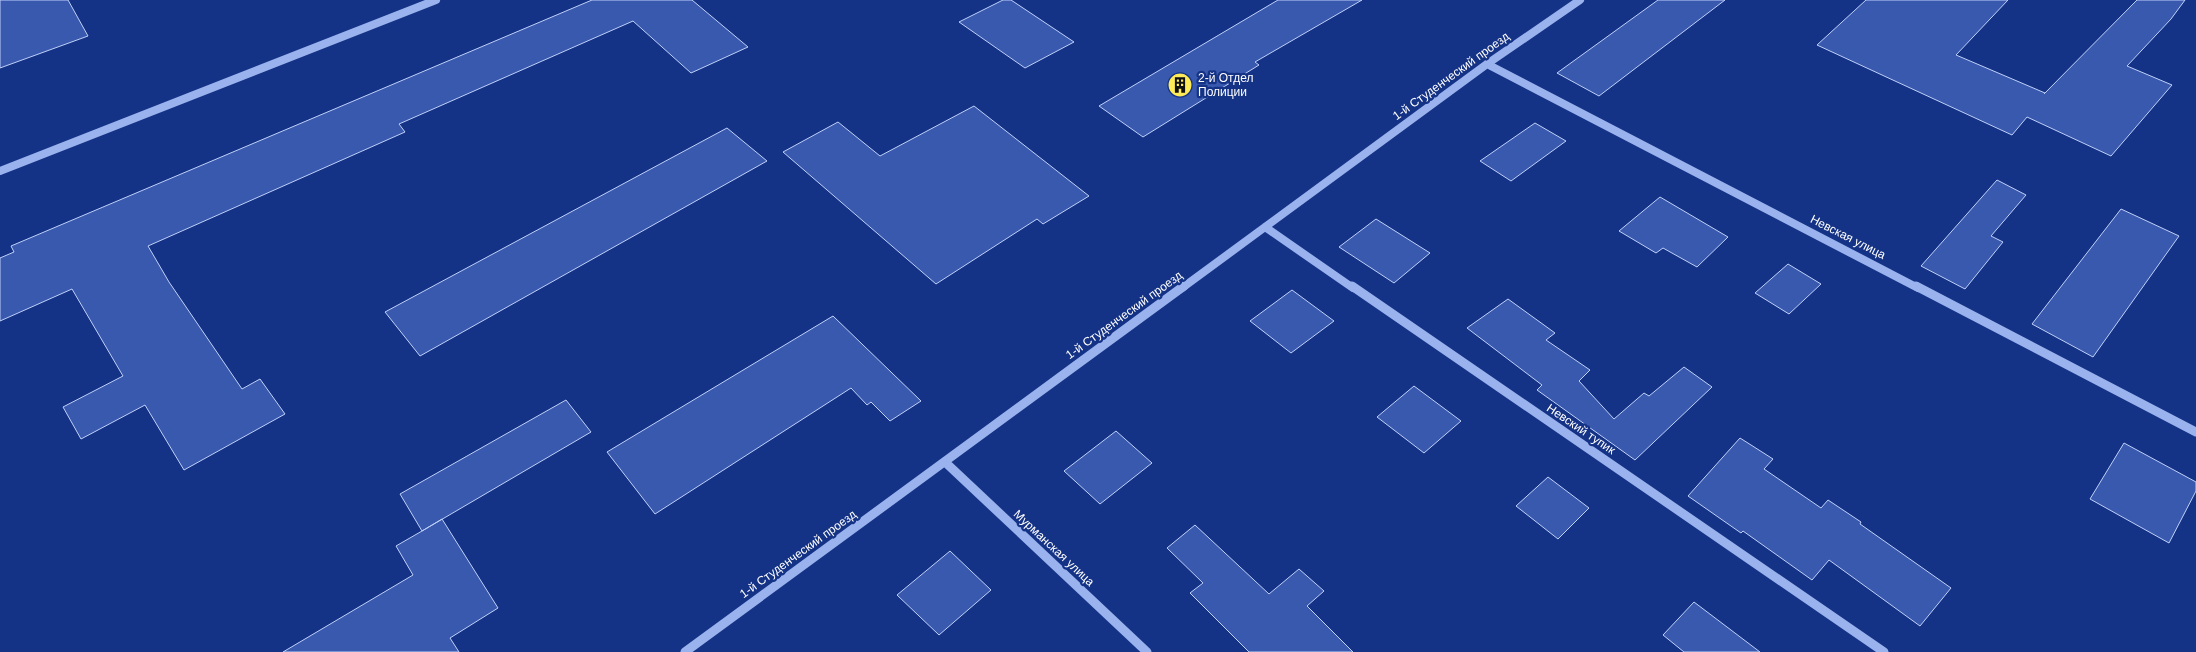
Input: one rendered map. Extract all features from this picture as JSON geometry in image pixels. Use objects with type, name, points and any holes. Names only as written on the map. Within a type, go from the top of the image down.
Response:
[{"type":"street","points":[[0,171],[436,0]]},
{"type":"street","name":"1-й Студенческий проезд","points":[[685,652],[1488,64],[1580,0]]},
{"type":"street","name":"Невская улица","points":[[1488,64],[2196,432]]},
{"type":"street","name":"Невский тупик","points":[[1265,227],[1884,652]]},
{"type":"street","name":"Мурманская улица","points":[[945,462],[1147,652]]},
{"type":"building","points":[[0,0],[68,0],[88,36],[0,68]]},
{"type":"building","points":[[592,0],[692,0],[748,47],[691,73],[633,21],[399,124],[405,132],[148,246],[169,282],[242,389],[260,379],[285,414],[184,470],[145,405],[81,439],[63,407],[123,376],[72,289],[0,321],[0,258],[14,252],[11,246]]},
{"type":"building","points":[[1003,0],[1011,0],[1074,42],[1025,68],[959,22]]},
{"type":"building","name":"2-й Отдел Полиции","points":[[1278,0],[1362,0],[1255,62],[1259,65],[1143,137],[1099,106]]},
{"type":"building","points":[[1658,0],[1725,0],[1599,96],[1557,73]]},
{"type":"building","points":[[1866,0],[2008,0],[1956,55],[2045,93],[2137,0],[2185,0],[2171,19],[2127,66],[2172,85],[2111,156],[2027,117],[2012,135],[1817,45]]},
{"type":"building","points":[[974,106],[1089,196],[1043,224],[1037,219],[936,284],[783,152],[838,122],[880,156]]},
{"type":"building","points":[[1535,123],[1566,141],[1511,181],[1480,161]]},
{"type":"building","points":[[727,128],[767,161],[420,356],[385,312]]},
{"type":"building","points":[[1997,180],[2026,195],[1991,236],[2003,242],[1965,289],[1921,266]]},
{"type":"building","points":[[1660,197],[1728,237],[1697,267],[1663,248],[1656,253],[1619,231]]},
{"type":"building","points":[[2121,209],[2179,236],[2093,357],[2032,324]]},
{"type":"building","points":[[1376,219],[1430,253],[1394,283],[1339,247]]},
{"type":"building","points":[[1788,264],[1821,284],[1789,314],[1755,293]]},
{"type":"building","points":[[1292,290],[1334,321],[1291,353],[1250,321]]},
{"type":"building","points":[[1508,299],[1555,333],[1546,340],[1590,370],[1579,381],[1614,419],[1644,393],[1649,396],[1684,367],[1712,387],[1635,460],[1537,390],[1542,385],[1467,328]]},
{"type":"building","points":[[833,316],[921,401],[890,421],[871,402],[867,405],[851,388],[655,514],[607,452]]},
{"type":"building","points":[[1414,386],[1461,421],[1424,453],[1377,417]]},
{"type":"building","points":[[566,400],[591,432],[442,519],[498,608],[450,638],[459,652],[283,652],[413,575],[396,546],[422,531],[400,494]]},
{"type":"building","points":[[1116,431],[1152,463],[1100,504],[1064,471]]},
{"type":"building","points":[[1740,438],[1773,459],[1764,469],[1821,508],[1828,500],[1951,588],[1920,626],[1829,560],[1812,580],[1743,531],[1741,533],[1688,496]]},
{"type":"building","points":[[2124,443],[2196,482],[2196,491],[2169,543],[2090,499]]},
{"type":"building","points":[[1548,477],[1589,508],[1558,539],[1516,506]]},
{"type":"building","points":[[1195,525],[1269,594],[1299,569],[1324,591],[1307,606],[1353,652],[1249,652],[1190,593],[1203,583],[1167,548]]},
{"type":"building","points":[[950,551],[991,590],[939,635],[897,595]]},
{"type":"building","points":[[1694,602],[1760,652],[1684,652],[1663,635]]},
{"type":"place","name":"2-й Отдел Полиции","points":[[1180,85]]}]
